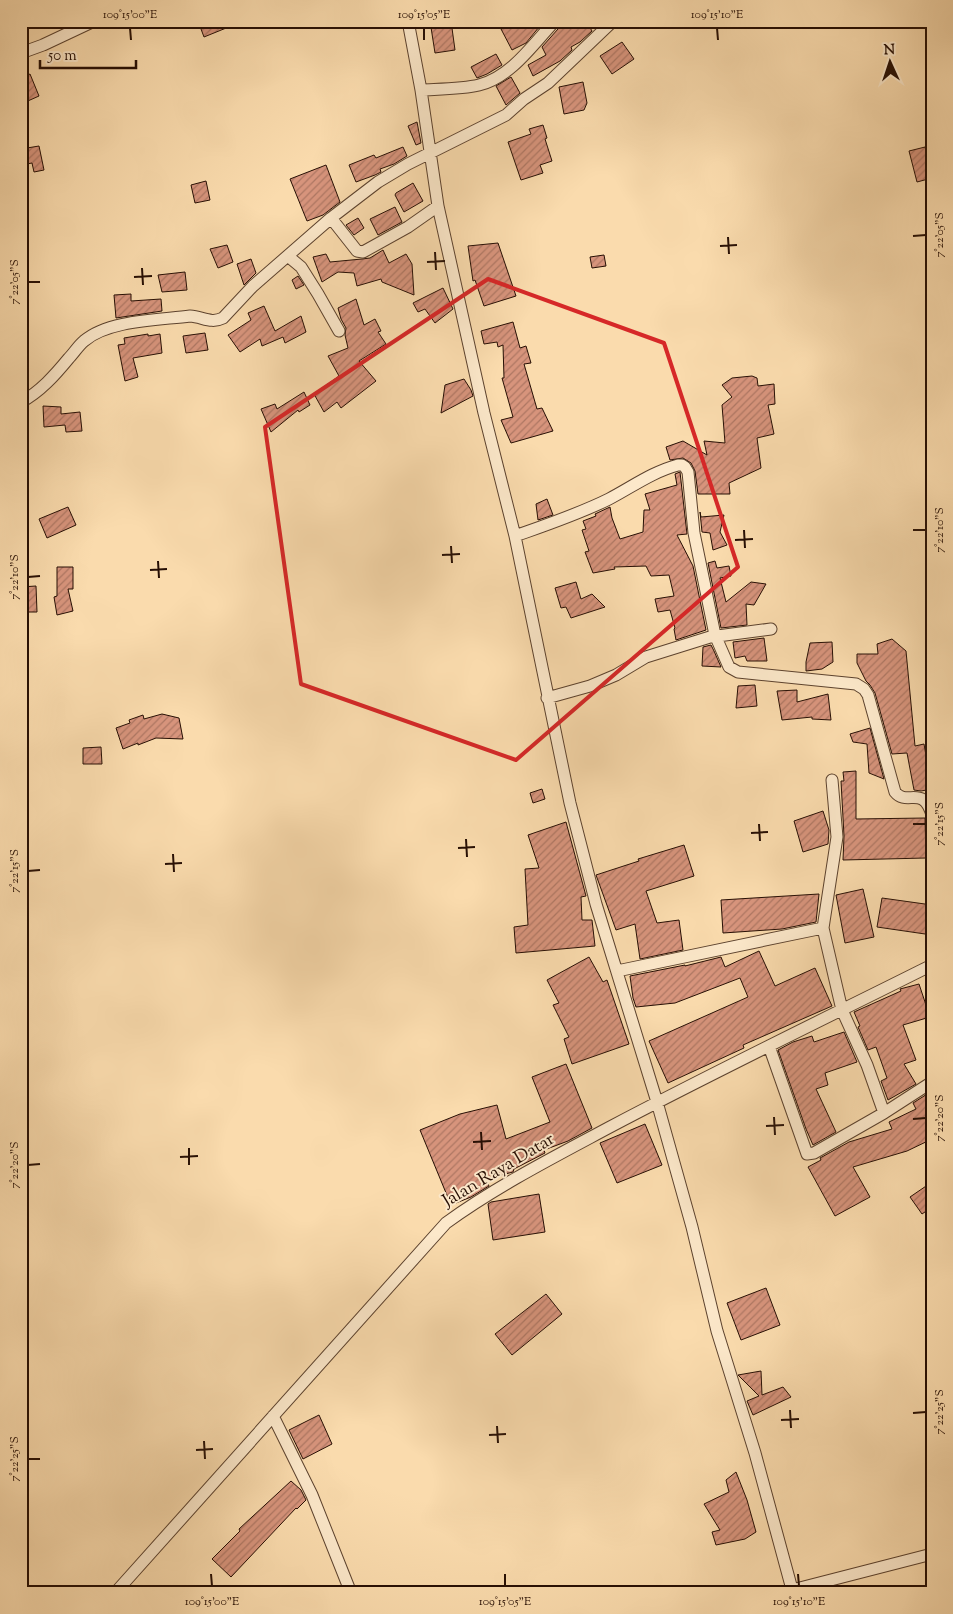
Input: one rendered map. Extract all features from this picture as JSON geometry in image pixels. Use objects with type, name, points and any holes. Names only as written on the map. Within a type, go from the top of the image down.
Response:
[{"type":"street","points":[[21,53],[43,45],[94,21]]},
{"type":"street","points":[[408,21],[421,90],[438,206],[484,413],[515,536],[547,698],[579,840],[596,904],[657,1102],[692,1227],[717,1331],[755,1453],[793,1591],[932,1554]]},
{"type":"street","points":[[21,402],[31,397],[55,375],[84,341],[98,331],[118,325],[190,316],[198,316],[216,322],[223,318],[253,286],[289,257],[331,218],[378,182],[408,164],[506,115],[524,99],[548,83],[613,21]]},
{"type":"street","points":[[421,90],[479,85],[502,75],[524,55],[552,24]]},
{"type":"street","points":[[331,218],[357,251],[363,252],[408,227],[438,206]]},
{"type":"street","points":[[289,257],[301,267],[339,331]]},
{"type":"street","points":[[515,536],[561,520],[608,500],[655,473],[682,465],[688,472],[690,479],[694,533],[715,635],[729,667],[738,672],[856,684],[862,687],[868,695],[895,792],[898,796],[924,799],[932,815]]},
{"type":"street","points":[[547,698],[590,686],[646,657],[715,635],[771,629]]},
{"type":"street","points":[[832,780],[837,837],[823,928],[842,1010],[867,1065],[884,1113]]},
{"type":"street","points":[[617,971],[823,928]]},
{"type":"street","name":"Jalan Raya Datar","points":[[115,1593],[446,1223],[465,1209],[532,1169],[657,1102],[932,965]]},
{"type":"street","points":[[769,1046],[807,1154],[814,1153],[884,1113],[932,1082]]},
{"type":"street","points":[[274,1416],[312,1495],[351,1593]]},
{"type":"highlighted area","points":[[488,279],[664,343],[738,567],[516,760],[301,684],[265,427]]},
{"type":"building","points":[[198,21],[241,21],[241,22],[204,37]]},
{"type":"building","points":[[430,21],[451,21],[455,50],[435,53]]},
{"type":"building","points":[[515,21],[544,21],[526,43],[512,50],[501,29]]},
{"type":"building","points":[[559,21],[586,21],[592,31],[571,47],[572,50],[560,61],[533,76],[528,65],[546,55],[542,47],[558,29]]},
{"type":"building","points":[[622,42],[634,59],[612,74],[600,56]]},
{"type":"building","points":[[496,54],[502,65],[477,78],[471,67]]},
{"type":"building","points":[[30,74],[39,96],[21,104],[21,78]]},
{"type":"building","points":[[511,77],[520,93],[506,105],[496,86]]},
{"type":"building","points":[[583,82],[587,103],[584,110],[564,114],[559,87]]},
{"type":"building","points":[[417,122],[421,143],[416,145],[408,126]]},
{"type":"building","points":[[543,125],[552,161],[540,165],[543,173],[521,180],[508,142],[531,134],[529,129]]},
{"type":"building","points":[[39,146],[44,170],[34,172],[32,163],[21,165],[21,149]]},
{"type":"building","points":[[403,147],[407,156],[394,164],[380,169],[381,172],[356,182],[349,165],[374,155],[376,158]]},
{"type":"building","points":[[925,147],[932,171],[932,178],[917,182],[909,151]]},
{"type":"building","points":[[326,165],[340,202],[323,215],[307,221],[290,179]]},
{"type":"building","points":[[206,181],[210,200],[195,203],[191,185]]},
{"type":"building","points":[[413,183],[423,201],[404,212],[395,195]]},
{"type":"building","points":[[395,207],[402,222],[378,235],[370,219]]},
{"type":"building","points":[[358,218],[364,228],[354,235],[346,225]]},
{"type":"building","points":[[498,243],[516,296],[484,306],[475,280],[473,281],[468,246]]},
{"type":"building","points":[[227,245],[233,262],[218,268],[210,249]]},
{"type":"building","points":[[383,250],[389,263],[406,254],[412,264],[414,295],[382,282],[381,279],[357,286],[354,273],[338,272],[322,282],[313,257],[326,254],[330,262],[362,259],[370,258]]},
{"type":"building","points":[[604,255],[606,266],[592,268],[590,257]]},
{"type":"building","points":[[251,259],[256,273],[244,285],[237,264]]},
{"type":"building","points":[[185,272],[187,290],[162,292],[158,275]]},
{"type":"building","points":[[298,276],[304,285],[296,289],[292,280]]},
{"type":"building","points":[[443,288],[453,309],[435,323],[425,309],[418,312],[413,303]]},
{"type":"building","points":[[131,294],[131,301],[161,299],[162,311],[116,318],[114,295]]},
{"type":"building","points":[[356,299],[364,325],[375,319],[381,331],[378,332],[386,344],[359,361],[376,381],[341,408],[337,402],[324,412],[314,394],[339,376],[328,356],[348,348],[345,335],[346,328],[338,308]]},
{"type":"building","points":[[264,306],[275,331],[301,316],[306,332],[285,343],[283,337],[262,346],[260,339],[240,352],[228,335],[251,320],[248,313]]},
{"type":"building","points":[[513,322],[520,348],[526,346],[531,363],[524,364],[537,409],[542,408],[553,431],[511,443],[501,420],[513,417],[502,378],[504,378],[503,345],[498,347],[497,342],[484,344],[481,331]]},
{"type":"building","points":[[205,333],[208,350],[186,353],[183,336]]},
{"type":"building","points":[[148,334],[148,336],[160,334],[162,353],[133,358],[138,377],[125,381],[118,345],[125,344],[124,338]]},
{"type":"building","points":[[752,376],[757,378],[758,386],[774,384],[775,404],[768,405],[774,434],[757,438],[761,468],[729,483],[730,494],[698,494],[695,471],[691,463],[683,458],[670,460],[666,447],[683,441],[707,455],[704,441],[725,443],[722,405],[732,397],[722,385],[732,378]]},
{"type":"building","points":[[464,379],[473,396],[441,413],[445,385]]},
{"type":"building","points":[[304,392],[310,405],[299,412],[298,410],[271,432],[261,409],[275,404],[277,409]]},
{"type":"building","points":[[43,406],[61,407],[61,414],[80,412],[82,431],[66,432],[65,425],[44,427]]},
{"type":"building","points":[[680,472],[687,534],[677,535],[693,566],[706,630],[676,640],[670,610],[658,612],[655,599],[674,596],[669,575],[651,576],[646,566],[614,567],[615,569],[593,573],[585,552],[589,551],[582,530],[586,529],[583,521],[596,516],[595,514],[610,507],[620,539],[643,532],[644,510],[650,510],[645,494],[677,485],[675,474]]},
{"type":"building","points":[[547,499],[553,515],[538,520],[536,504]]},
{"type":"building","points":[[68,507],[76,525],[47,538],[39,519]]},
{"type":"building","points":[[700,512],[701,517],[724,515],[720,532],[727,545],[713,550],[710,533],[702,532]]},
{"type":"building","points":[[715,561],[717,568],[729,566],[731,576],[720,578],[726,602],[751,582],[766,584],[754,605],[746,604],[747,625],[721,628],[708,563]]},
{"type":"building","points":[[57,567],[73,567],[73,589],[68,589],[73,611],[57,615],[54,597],[57,596]]},
{"type":"building","points":[[576,582],[581,599],[592,594],[605,607],[571,618],[566,607],[561,608],[555,588]]},
{"type":"building","points":[[36,586],[37,612],[21,612],[21,587]]},
{"type":"building","points":[[764,638],[767,661],[747,661],[745,656],[735,658],[733,642]]},
{"type":"building","points":[[892,639],[906,651],[915,746],[924,744],[928,767],[932,768],[932,789],[914,790],[907,753],[892,754],[875,693],[866,681],[857,663],[857,654],[878,654],[877,644]]},
{"type":"building","points":[[832,642],[833,662],[822,669],[806,671],[810,643]]},
{"type":"building","points":[[711,645],[721,667],[702,666],[703,647]]},
{"type":"building","points":[[755,685],[757,706],[736,708],[738,686]]},
{"type":"building","points":[[797,690],[797,702],[828,694],[831,720],[812,719],[812,717],[782,720],[777,691]]},
{"type":"building","points":[[162,714],[179,718],[183,739],[156,738],[123,749],[116,728],[130,723],[129,720],[143,715],[144,719]]},
{"type":"building","points":[[870,728],[884,779],[869,773],[867,744],[853,742],[850,734]]},
{"type":"building","points":[[101,747],[102,764],[83,764],[83,748]]},
{"type":"building","points":[[856,771],[856,819],[925,818],[926,858],[843,860],[844,836],[841,781],[844,781],[843,772]]},
{"type":"building","points":[[542,789],[545,799],[533,803],[530,793]]},
{"type":"building","points":[[823,811],[829,830],[828,844],[803,852],[794,821]]},
{"type":"building","points":[[566,822],[586,896],[581,897],[582,920],[592,920],[595,946],[516,953],[514,927],[528,925],[525,869],[539,868],[528,835]]},
{"type":"building","points":[[684,845],[694,876],[646,891],[657,923],[679,920],[683,950],[640,959],[635,924],[616,930],[596,875],[639,861],[638,859]]},
{"type":"building","points":[[863,889],[874,937],[845,943],[836,895]]},
{"type":"building","points":[[819,894],[816,922],[782,929],[723,933],[721,900]]},
{"type":"building","points":[[882,898],[932,905],[932,935],[877,927]]},
{"type":"building","points":[[759,951],[775,986],[815,968],[832,1006],[743,1045],[744,1048],[668,1083],[649,1041],[748,997],[740,978],[675,1003],[636,1007],[630,976],[721,957],[725,967]]},
{"type":"building","points":[[589,957],[603,982],[607,980],[629,1044],[572,1064],[564,1039],[569,1037],[553,1005],[559,1003],[547,980]]},
{"type":"building","points":[[919,984],[930,1017],[903,1025],[916,1060],[904,1064],[916,1084],[888,1100],[881,1081],[887,1078],[876,1047],[868,1050],[854,1012],[901,991],[900,989]]},
{"type":"building","points":[[844,1032],[857,1062],[825,1073],[828,1085],[816,1089],[836,1132],[813,1145],[778,1050],[793,1042],[812,1036],[814,1042]]},
{"type":"building","points":[[566,1064],[592,1128],[568,1141],[544,1150],[545,1153],[514,1169],[513,1172],[486,1179],[489,1186],[471,1197],[451,1205],[420,1130],[460,1114],[497,1105],[506,1139],[550,1122],[532,1077]]},
{"type":"building","points":[[932,1091],[932,1139],[907,1151],[853,1167],[870,1197],[835,1216],[808,1167],[849,1142],[892,1129],[889,1122],[916,1109],[913,1103]]},
{"type":"building","points":[[645,1124],[662,1165],[617,1183],[600,1143]]},
{"type":"building","points":[[932,1182],[932,1207],[922,1214],[910,1197]]},
{"type":"building","points":[[539,1194],[545,1232],[493,1240],[488,1204]]},
{"type":"building","points":[[766,1288],[780,1325],[741,1340],[727,1303]]},
{"type":"building","points":[[546,1294],[562,1314],[512,1355],[495,1334]]},
{"type":"building","points":[[761,1371],[762,1395],[783,1387],[791,1397],[753,1415],[747,1401],[759,1396],[738,1375]]},
{"type":"building","points":[[319,1415],[332,1444],[303,1459],[289,1430]]},
{"type":"building","points":[[736,1472],[747,1500],[756,1532],[745,1539],[716,1545],[712,1532],[720,1530],[704,1504],[729,1492],[726,1480]]},
{"type":"building","points":[[291,1481],[301,1490],[306,1500],[296,1508],[231,1577],[212,1559],[240,1531],[239,1529]]}]
